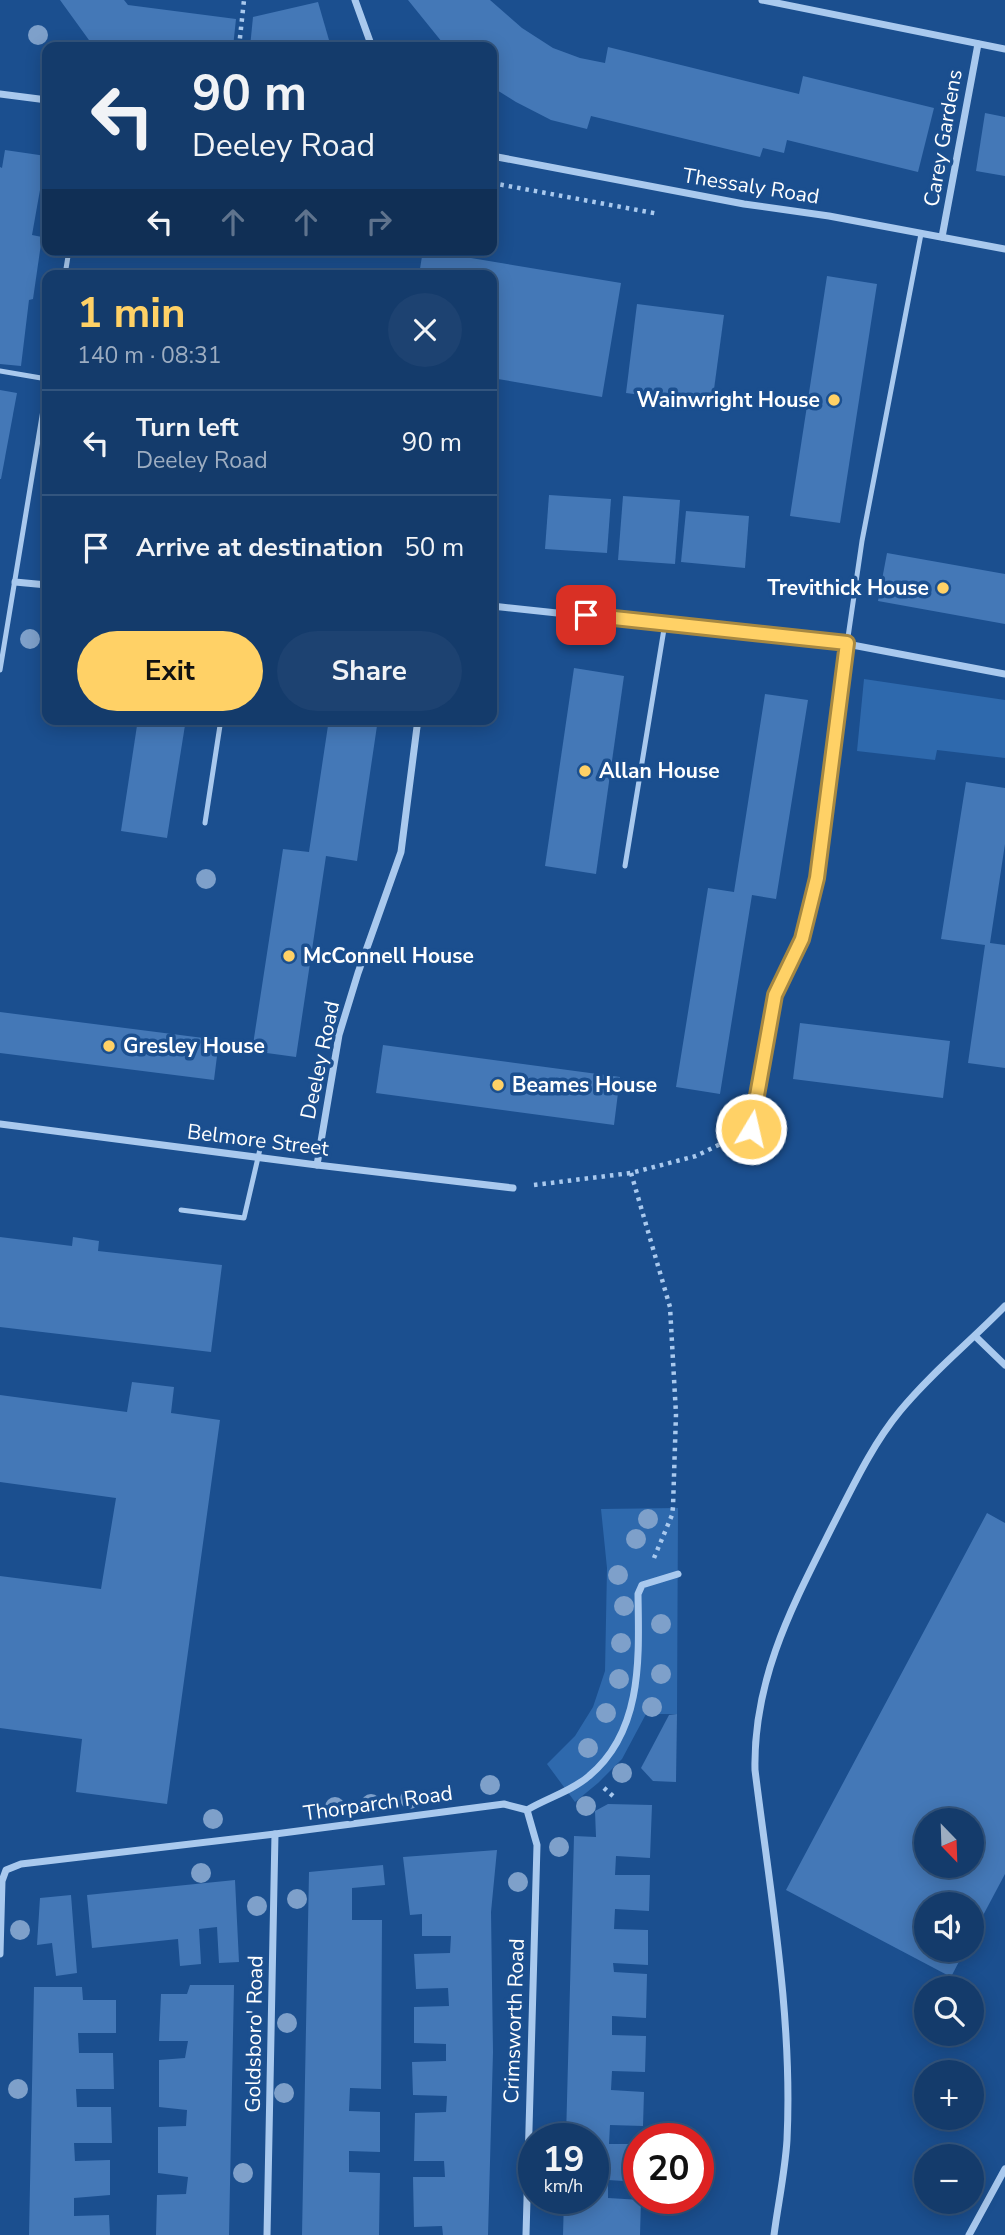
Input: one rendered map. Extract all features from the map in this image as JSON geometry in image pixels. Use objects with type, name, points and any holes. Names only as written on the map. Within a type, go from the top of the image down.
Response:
[{"type":"street","points":[[355,0],[370,42]]},
{"type":"street","name":"Carey Gardens","points":[[762,0],[1005,48]]},
{"type":"street","name":"Carey Gardens","points":[[942,237],[978,44]]},
{"type":"street","points":[[0,94],[42,99]]},
{"type":"street","name":"Thessaly Road","points":[[497,157],[744,204],[829,216],[1005,249]]},
{"type":"street","points":[[15,582],[42,585]]},
{"type":"street","points":[[497,606],[847,643],[1005,674]]},
{"type":"street","name":"Deeley Road","points":[[317,1165],[339,1035],[401,852],[417,725]]},
{"type":"street","name":"Belmore Street","points":[[0,1124],[259,1153],[317,1165],[513,1188]]},
{"type":"street","points":[[774,2235],[786,2143],[788,2104],[784,2022],[755,1770],[755,1744],[764,1683],[774,1649],[792,1607],[877,1444],[899,1412],[939,1367],[1005,1306]]},
{"type":"street","points":[[975,1336],[1005,1365]]},
{"type":"street","points":[[527,1810],[581,1782],[610,1755],[629,1712],[637,1684],[638,1594],[642,1585],[678,1574]]},
{"type":"street","name":"Thorparch Road","points":[[0,1954],[2,1881],[6,1870],[21,1864],[504,1804],[527,1810]]},
{"type":"street","name":"Crimsworth Road","points":[[526,2235],[537,1845],[527,1810]]},
{"type":"street","name":"Goldsboro' Road","points":[[267,2235],[275,1834]]},
{"type":"street","points":[[969,2235],[1005,2169]]},
{"type":"lane","points":[[751,1129],[775,995],[802,939],[817,878],[862,541],[921,234]]},
{"type":"lane","points":[[0,371],[42,378]]},
{"type":"lane","points":[[0,670],[42,417]]},
{"type":"lane","points":[[625,866],[666,623]]},
{"type":"lane","points":[[205,822],[220,725]]},
{"type":"lane","points":[[181,1210],[244,1219],[259,1153]]},
{"type":"path","points":[[240,42],[244,0]]},
{"type":"path","points":[[497,184],[666,215]]},
{"type":"path","points":[[513,1188],[631,1173],[696,1156],[751,1129]]},
{"type":"path","points":[[631,1173],[670,1307],[676,1415],[672,1515],[642,1585]]},
{"type":"shaded area","points":[[864,679],[1005,700],[1005,758],[937,750],[935,760],[857,751]]},
{"type":"shaded area","points":[[678,1508],[677,1714],[646,1714],[622,1759],[575,1802],[547,1764],[575,1736],[593,1707],[605,1671],[607,1568],[601,1509]]},
{"type":"building","points":[[60,0],[124,0],[128,5],[236,19],[234,42],[90,42]]},
{"type":"building","points":[[408,0],[490,0],[522,28],[553,48],[580,58],[605,63],[608,47],[799,94],[803,76],[934,108],[918,172],[787,140],[784,153],[763,148],[760,157],[591,116],[587,129],[551,120],[497,90],[497,42],[442,42]]},
{"type":"building","points":[[318,2],[330,42],[250,42],[253,17]]},
{"type":"building","points":[[985,113],[1005,117],[1005,176],[976,171]]},
{"type":"building","points":[[5,150],[42,155],[42,179],[32,235],[42,237],[33,299],[29,300],[21,366],[0,364],[0,167],[2,168]]},
{"type":"building","points":[[422,256],[459,256],[621,283],[602,397],[497,379],[497,270],[420,270]]},
{"type":"building","name":"Wainwright House","points":[[827,276],[877,284],[840,523],[790,516]]},
{"type":"building","points":[[637,304],[724,315],[712,404],[626,393]]},
{"type":"building","points":[[0,390],[17,393],[1,479],[0,479]]},
{"type":"building","points":[[549,495],[611,499],[607,553],[545,549]]},
{"type":"building","points":[[623,496],[680,500],[675,564],[618,560]]},
{"type":"building","points":[[686,511],[749,516],[745,568],[681,562]]},
{"type":"building","name":"Trevithick House","points":[[887,553],[1005,574],[1005,624],[878,601]]},
{"type":"building","name":"Allan House","points":[[574,668],[624,676],[596,874],[545,866]]},
{"type":"building","points":[[765,694],[808,700],[776,899],[752,895],[720,1094],[676,1087],[708,888],[734,892]]},
{"type":"building","points":[[137,725],[185,725],[167,838],[121,831]]},
{"type":"building","name":"McConnell House","points":[[328,725],[377,725],[357,861],[326,856],[296,1057],[252,1051],[283,849],[309,852]]},
{"type":"building","points":[[966,782],[1005,788],[1005,844],[990,943],[1005,945],[1005,1068],[968,1063],[985,945],[941,939]]},
{"type":"building","name":"Gresley House","points":[[0,1012],[219,1040],[214,1080],[0,1053]]},
{"type":"building","points":[[800,1023],[950,1041],[943,1098],[793,1079]]},
{"type":"building","name":"Beames House","points":[[383,1045],[620,1077],[614,1125],[376,1093]]},
{"type":"building","points":[[0,1237],[72,1246],[73,1237],[99,1241],[98,1251],[222,1265],[211,1352],[0,1327]]},
{"type":"building","points":[[132,1382],[174,1387],[171,1413],[220,1420],[167,1804],[76,1792],[82,1739],[0,1728],[0,1576],[101,1589],[116,1498],[0,1482],[0,1395],[127,1412]]},
{"type":"building","points":[[987,1513],[1005,1523],[1005,1874],[984,1914],[984,1892],[914,1892],[914,1957],[786,1890]]},
{"type":"building","points":[[677,1714],[676,1782],[653,1781],[641,1768],[669,1715]]},
{"type":"building","points":[[608,1804],[652,1805],[650,1858],[616,1856],[615,1875],[650,1875],[649,1911],[615,1909],[614,1929],[648,1930],[648,1965],[613,1963],[614,1972],[647,1974],[646,2018],[612,2016],[612,2035],[646,2036],[645,2072],[612,2071],[611,2090],[644,2092],[643,2123],[610,2125],[609,2144],[609,2123],[566,2123],[574,1836],[596,1837],[595,1811]]},
{"type":"building","points":[[497,1850],[491,1912],[493,2052],[488,2235],[443,2235],[442,2226],[414,2227],[413,2177],[445,2177],[444,2161],[414,2161],[415,2113],[446,2112],[447,2096],[413,2095],[412,2062],[446,2061],[446,2044],[414,2043],[414,2007],[449,2006],[448,1988],[416,1989],[414,1954],[450,1953],[451,1936],[422,1936],[422,1914],[410,1915],[403,1857]]},
{"type":"building","points":[[383,1865],[385,1885],[352,1888],[352,1920],[382,1920],[381,2089],[350,2088],[349,2111],[380,2112],[380,2152],[349,2151],[349,2172],[380,2173],[379,2235],[302,2235],[309,1872]]},
{"type":"building","points":[[235,1880],[239,1962],[219,1963],[217,1927],[199,1929],[201,1964],[180,1966],[178,1939],[92,1948],[87,1895]]},
{"type":"building","points":[[71,1895],[77,1973],[56,1976],[52,1943],[37,1945],[40,1898]]},
{"type":"building","points":[[923,1962],[959,1962],[949,1976]]},
{"type":"building","points":[[190,1985],[234,1985],[229,2235],[156,2235],[157,2195],[186,2194],[188,2177],[158,2173],[158,2127],[186,2126],[187,2110],[159,2107],[159,2060],[185,2058],[188,2041],[159,2041],[161,1994],[187,1994]]},
{"type":"building","points":[[34,1987],[82,1987],[83,2000],[116,2000],[116,2033],[78,2033],[79,2053],[113,2053],[114,2089],[76,2089],[77,2107],[111,2107],[112,2143],[74,2143],[75,2161],[110,2160],[110,2195],[74,2198],[74,2216],[109,2215],[110,2235],[29,2235]]},
{"type":"building","points":[[609,2144],[623,2144],[623,2181],[609,2180]]},
{"type":"building","points":[[609,2198],[623,2199],[623,2214],[641,2214],[640,2235],[563,2235],[564,2214],[609,2214]]},
{"type":"place","name":"Wainwright House","points":[[834,400]]},
{"type":"place","name":"Trevithick House","points":[[943,588]]},
{"type":"place","name":"Allan House","points":[[585,771]]},
{"type":"place","name":"McConnell House","points":[[289,956]]},
{"type":"place","name":"Gresley House","points":[[109,1046]]},
{"type":"place","name":"Beames House","points":[[498,1085]]},
{"type":"route","points":[[586,615],[847,643],[817,878],[802,939],[775,995],[751,1129]]}]
